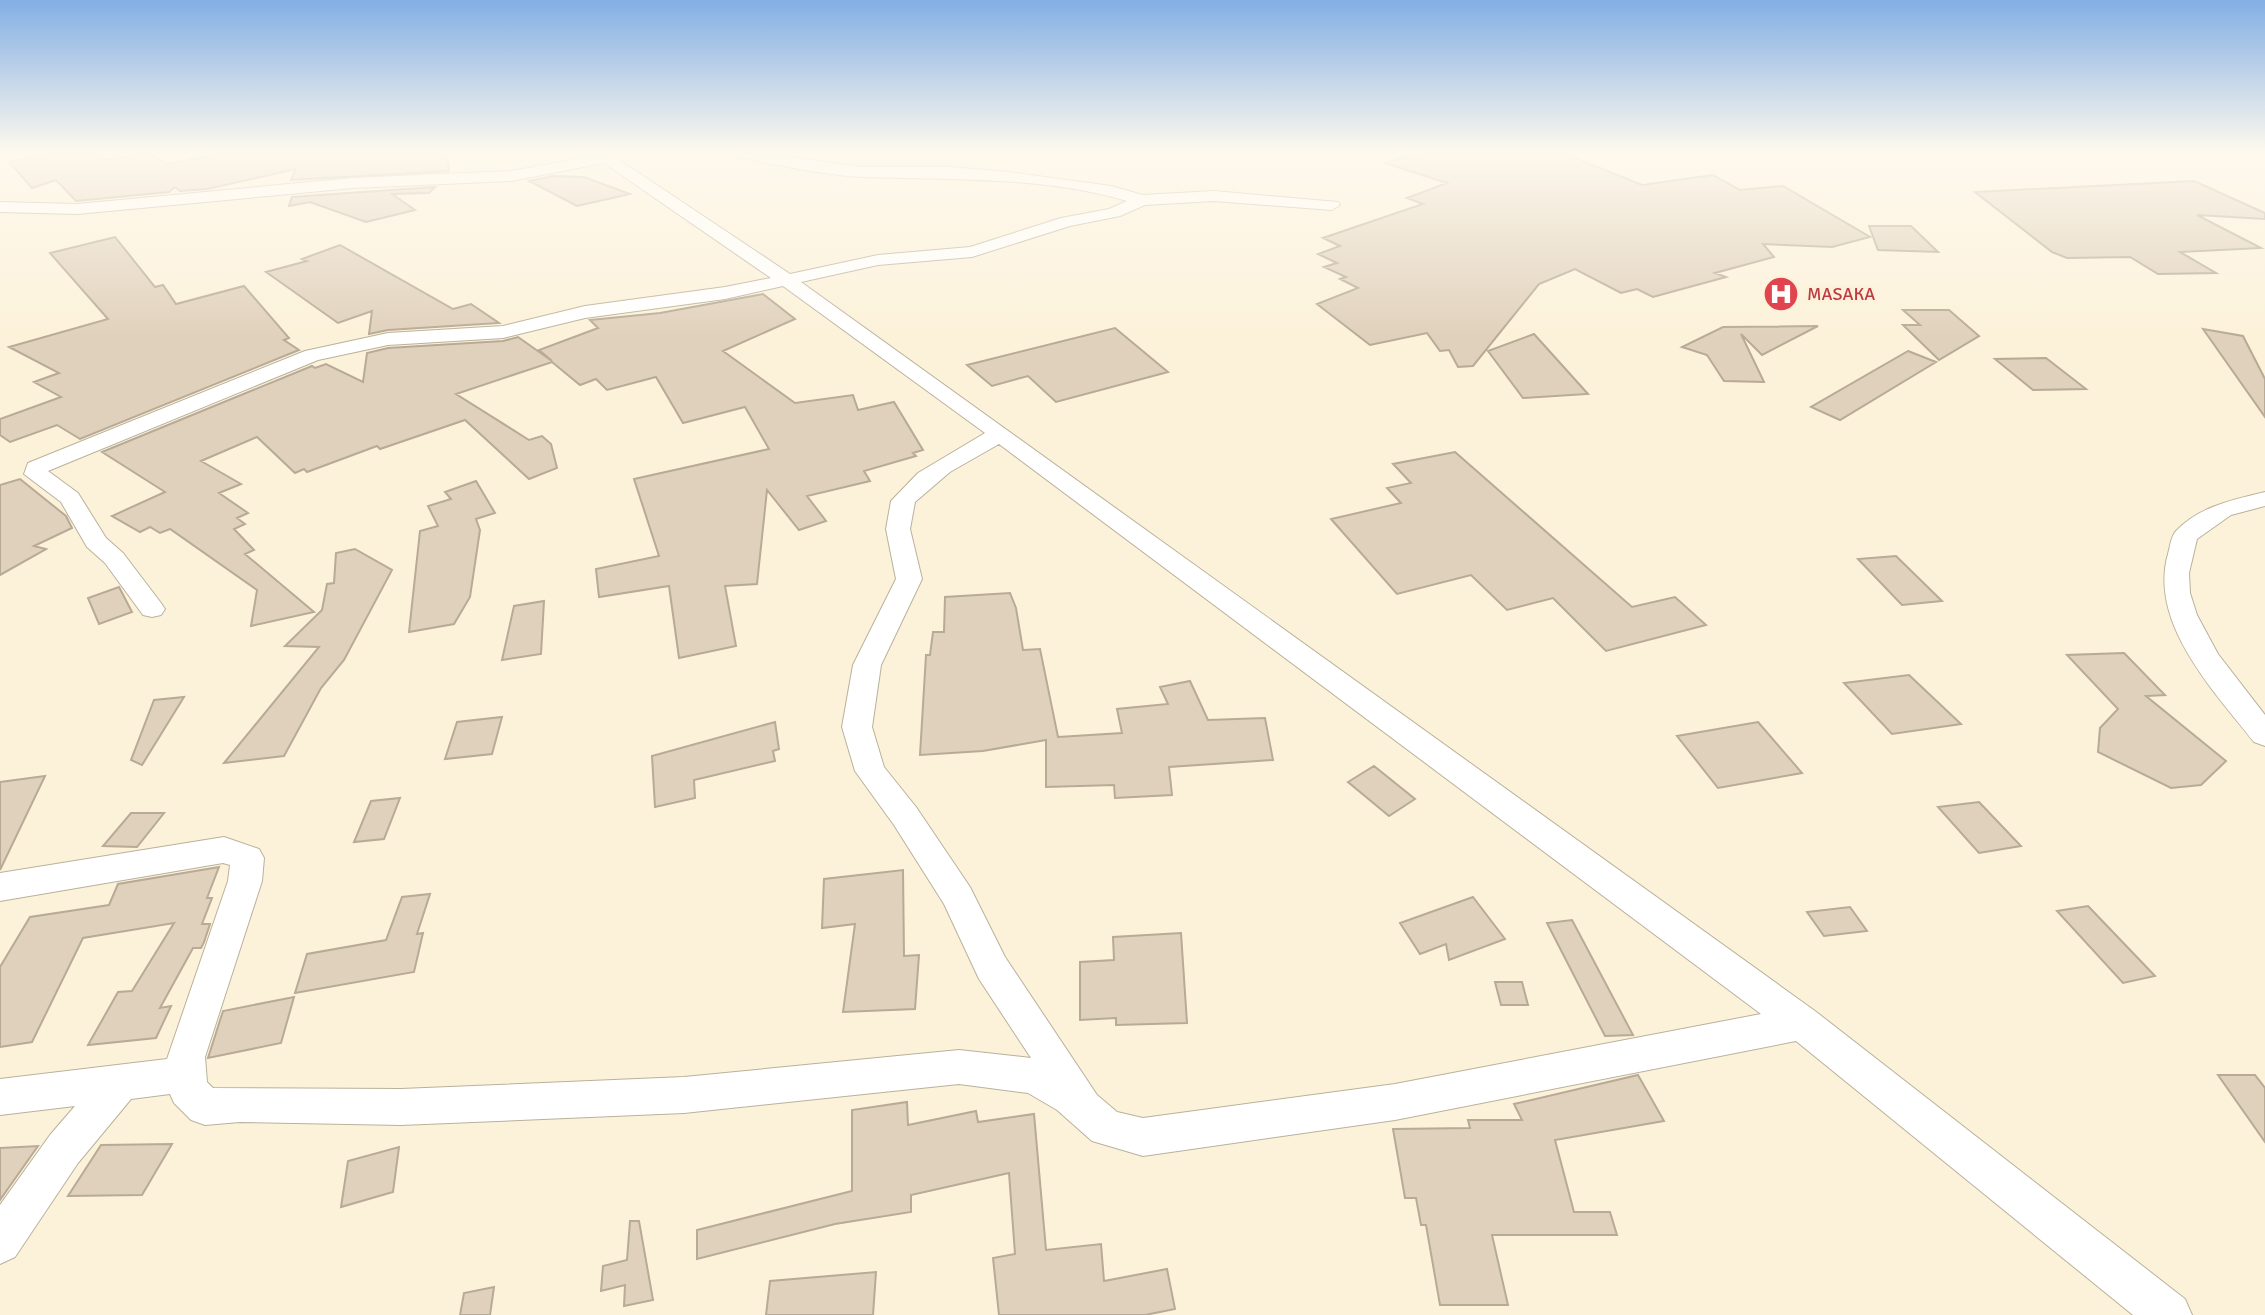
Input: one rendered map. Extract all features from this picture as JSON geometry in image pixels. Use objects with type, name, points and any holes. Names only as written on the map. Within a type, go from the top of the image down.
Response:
[{"type":"street","points":[[690,214],[1000,434],[1802,1023],[2169,1315]]},
{"type":"street","points":[[152,609],[114,558],[96,542],[70,498],[36,474],[36,468],[312,355],[339,348],[388,339],[503,332],[585,312],[725,293],[878,260],[972,252],[1067,222],[1107,214]]},
{"type":"street","points":[[1000,434],[968,450],[911,489],[898,510],[900,548],[909,579],[867,665],[857,727],[870,771],[905,816],[958,897],[992,968],[1090,1116]]},
{"type":"street","points":[[2265,499],[2222,510],[2185,536],[2176,575],[2184,617],[2211,666],[2265,735]]},
{"type":"street","points":[[0,887],[224,850],[247,858],[245,881],[186,1057],[188,1090],[205,1107],[240,1104],[401,1107],[684,1095],[959,1067],[1002,1070],[1036,1077],[1071,1097],[1106,1128],[1143,1137],[1395,1102],[1802,1023]]},
{"type":"street","points":[[0,1097],[187,1074]]},
{"type":"street","points":[[0,1242],[64,1149],[121,1082]]},
{"type":"building","points":[[345,214],[397,214],[366,222]]},
{"type":"building","points":[[1393,214],[1831,214],[1870,237],[1832,247],[1763,244],[1774,257],[1715,273],[1726,277],[1653,297],[1637,289],[1621,293],[1575,269],[1539,284],[1473,366],[1458,367],[1449,350],[1440,351],[1427,333],[1370,345],[1317,304],[1358,288],[1340,279],[1346,277],[1324,267],[1337,263],[1318,254],[1340,246],[1323,238]]},
{"type":"building","points":[[2004,214],[2265,214],[2265,219],[2197,215],[2261,248],[2180,252],[2216,273],[2158,274],[2130,257],[2067,258],[2052,252]]},
{"type":"building","points":[[1869,226],[1911,226],[1938,252],[1878,250]]},
{"type":"building","points":[[115,237],[155,287],[163,285],[176,304],[244,286],[289,338],[284,340],[299,350],[80,439],[57,425],[10,442],[0,435],[0,419],[61,397],[34,382],[59,373],[9,347],[108,319],[50,253]]},
{"type":"building","points":[[340,245],[453,309],[471,304],[499,323],[369,334],[372,311],[338,323],[266,272],[307,261],[302,259]]},
{"type":"building","points":[[763,294],[795,319],[723,351],[795,403],[853,395],[858,410],[894,402],[923,450],[913,453],[916,456],[864,471],[870,481],[807,496],[826,521],[799,530],[767,490],[757,584],[725,586],[736,646],[679,658],[669,586],[599,597],[596,569],[659,556],[634,479],[769,449],[745,407],[683,423],[656,377],[607,390],[596,379],[580,385],[552,362],[456,394],[529,440],[542,436],[551,444],[557,468],[529,479],[465,420],[380,449],[377,446],[307,472],[304,469],[295,473],[257,437],[201,461],[241,484],[219,493],[248,513],[237,518],[245,524],[234,529],[254,550],[245,554],[314,612],[251,626],[257,590],[170,529],[160,533],[150,527],[140,532],[112,516],[165,492],[102,452],[312,366],[315,368],[326,364],[363,382],[367,353],[388,348],[503,341],[518,337],[552,361],[539,350],[598,328],[590,320],[660,313]]},
{"type":"building","points":[[1903,310],[1949,310],[1979,336],[1939,360],[1903,325],[1920,325]]},
{"type":"building","points":[[1818,326],[1762,355],[1741,334],[1764,382],[1724,381],[1707,355],[1682,347],[1723,327]]},
{"type":"building","points":[[1115,328],[1168,372],[1056,402],[1028,376],[992,386],[967,365]]},
{"type":"building","points":[[2203,329],[2243,336],[2265,379],[2265,417]]},
{"type":"building","points":[[1534,334],[1588,394],[1523,398],[1488,351]]},
{"type":"building","points":[[1908,351],[1936,362],[1840,420],[1811,407]]},
{"type":"building","points":[[2046,358],[2086,389],[2033,390],[1995,359]]},
{"type":"building","points":[[1455,452],[1632,607],[1675,597],[1706,625],[1606,651],[1553,598],[1507,610],[1471,575],[1397,594],[1331,519],[1401,503],[1387,488],[1411,483],[1393,464]]},
{"type":"building","points":[[20,479],[66,516],[72,528],[34,546],[46,549],[0,575],[0,485]]},
{"type":"building","points":[[476,481],[495,513],[476,519],[480,530],[470,597],[454,624],[409,632],[420,531],[438,526],[428,506],[451,499],[445,492]]},
{"type":"building","points":[[355,549],[392,570],[344,660],[321,688],[284,756],[224,763],[319,647],[285,646],[322,610],[327,584],[334,583],[336,553]]},
{"type":"building","points":[[1896,556],[1942,601],[1902,605],[1858,559]]},
{"type":"building","points":[[119,587],[132,612],[99,624],[88,598]]},
{"type":"building","points":[[1010,593],[1016,608],[1023,650],[1040,649],[1058,737],[1122,733],[1117,709],[1168,704],[1160,687],[1190,681],[1208,720],[1265,718],[1273,760],[1169,767],[1172,795],[1115,798],[1114,785],[1046,787],[1046,740],[983,751],[920,755],[926,655],[930,655],[933,632],[944,632],[945,597]]},
{"type":"building","points":[[544,601],[541,654],[502,660],[514,606]]},
{"type":"building","points":[[2124,653],[2165,695],[2146,696],[2226,761],[2201,785],[2171,788],[2098,752],[2100,728],[2118,709],[2067,655]]},
{"type":"building","points":[[1909,675],[1961,724],[1892,734],[1844,683]]},
{"type":"building","points":[[184,697],[142,765],[131,760],[154,700]]},
{"type":"building","points":[[502,717],[492,754],[445,759],[457,722]]},
{"type":"building","points":[[775,722],[779,749],[773,751],[775,761],[694,780],[695,798],[655,807],[652,756]]},
{"type":"building","points":[[1758,722],[1802,773],[1718,788],[1677,736]]},
{"type":"building","points":[[1374,766],[1415,799],[1389,816],[1348,782]]},
{"type":"building","points":[[45,776],[0,870],[0,782]]},
{"type":"building","points":[[400,798],[384,839],[354,842],[371,801]]},
{"type":"building","points":[[1979,802],[2021,846],[1979,853],[1938,807]]},
{"type":"building","points":[[131,813],[164,813],[137,847],[103,846]]},
{"type":"building","points":[[219,867],[207,898],[212,898],[202,924],[210,924],[204,942],[201,948],[193,948],[160,1008],[171,1006],[156,1038],[88,1045],[118,992],[132,991],[174,923],[83,938],[32,1042],[0,1047],[0,967],[30,917],[109,905],[118,884]]},
{"type":"building","points":[[903,870],[904,956],[919,955],[915,1009],[843,1012],[855,924],[822,928],[824,879]]},
{"type":"building","points":[[430,894],[417,934],[423,933],[414,972],[295,993],[307,954],[386,940],[402,897]]},
{"type":"building","points":[[1473,897],[1505,939],[1449,960],[1446,944],[1420,954],[1400,923]]},
{"type":"building","points":[[2088,906],[2155,976],[2123,983],[2057,911]]},
{"type":"building","points":[[1850,907],[1867,931],[1824,936],[1807,912]]},
{"type":"building","points":[[1572,920],[1633,1035],[1605,1036],[1547,923]]},
{"type":"building","points":[[1181,933],[1187,1023],[1116,1025],[1116,1018],[1080,1020],[1080,962],[1114,960],[1113,937]]},
{"type":"building","points":[[1495,982],[1522,982],[1528,1005],[1501,1005]]},
{"type":"building","points":[[294,997],[281,1043],[208,1058],[223,1011]]},
{"type":"building","points":[[1638,1075],[1664,1121],[1555,1140],[1574,1212],[1610,1212],[1617,1235],[1492,1235],[1508,1305],[1440,1305],[1426,1225],[1421,1225],[1416,1198],[1405,1198],[1393,1129],[1470,1128],[1468,1120],[1522,1120],[1514,1104]]},
{"type":"building","points":[[2218,1075],[2255,1075],[2265,1088],[2265,1142]]},
{"type":"building","points":[[907,1102],[908,1125],[976,1111],[978,1122],[1034,1114],[1046,1250],[1101,1244],[1104,1281],[1167,1269],[1175,1309],[1145,1315],[999,1315],[993,1258],[1015,1254],[1009,1173],[911,1195],[911,1212],[835,1224],[697,1259],[697,1230],[852,1191],[852,1110]]},
{"type":"building","points":[[172,1144],[142,1195],[68,1196],[101,1145]]},
{"type":"building","points":[[38,1146],[0,1200],[0,1148]]},
{"type":"building","points":[[399,1147],[393,1192],[341,1207],[348,1161]]},
{"type":"building","points":[[630,1221],[639,1221],[653,1300],[624,1306],[625,1285],[601,1291],[603,1266],[627,1260]]},
{"type":"building","points":[[876,1272],[873,1315],[766,1315],[770,1281]]},
{"type":"building","points":[[494,1287],[490,1315],[460,1315],[464,1293]]},
{"type":"place","name":"MASAKA","points":[[1781,294]]}]
